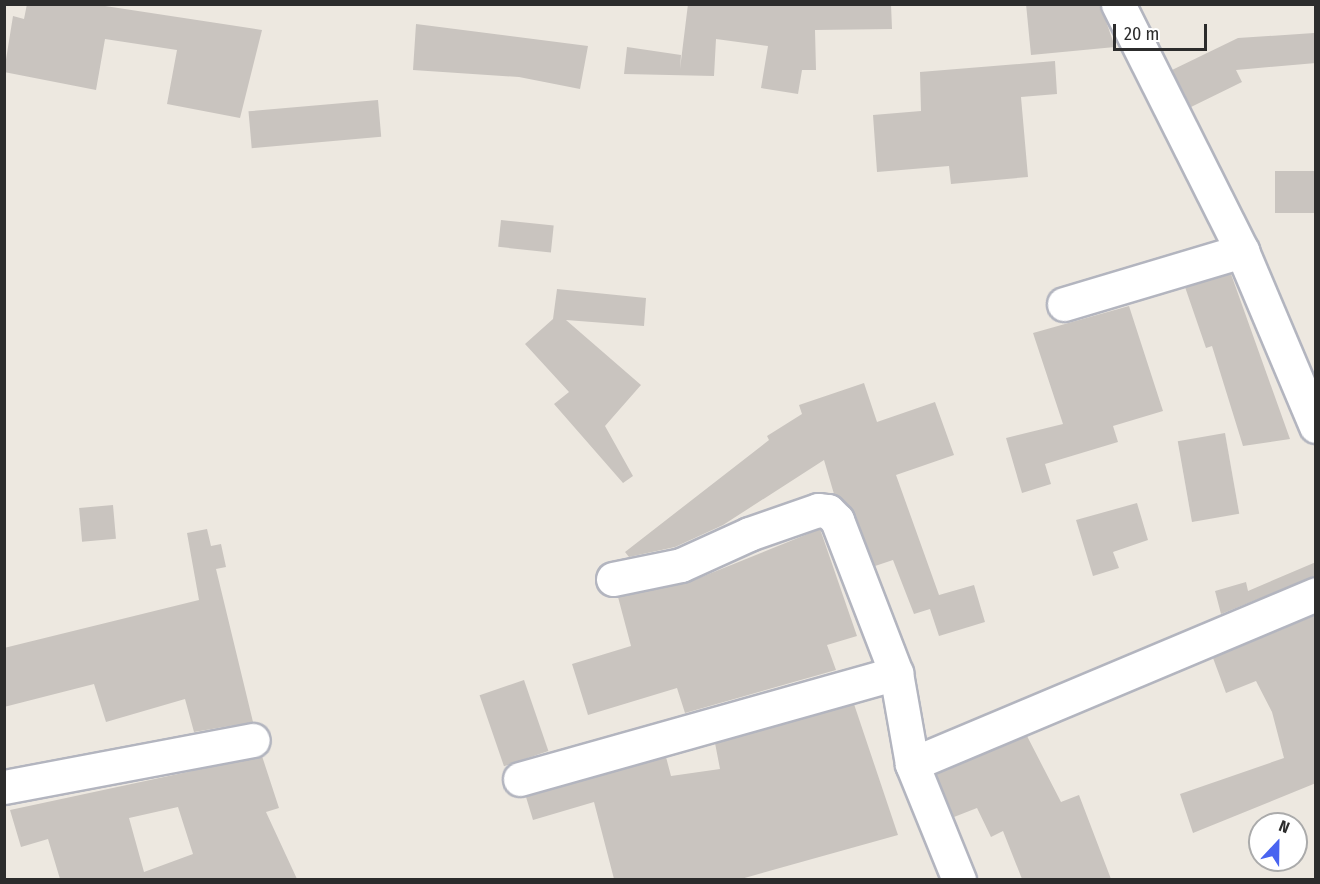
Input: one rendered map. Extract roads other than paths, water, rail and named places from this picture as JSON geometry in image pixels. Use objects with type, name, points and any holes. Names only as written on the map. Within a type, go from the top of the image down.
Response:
[{"type":"street","points":[[1118,4],[1242,251],[1316,426]]},
{"type":"street","points":[[1064,304],[1242,251]]},
{"type":"street","points":[[614,579],[681,565],[749,534],[818,510],[828,511],[837,520],[896,674],[912,764],[959,879]]},
{"type":"street","points":[[912,764],[1316,594]]},
{"type":"street","points":[[520,779],[896,674]]},
{"type":"street","points":[[4,787],[253,740]]}]
